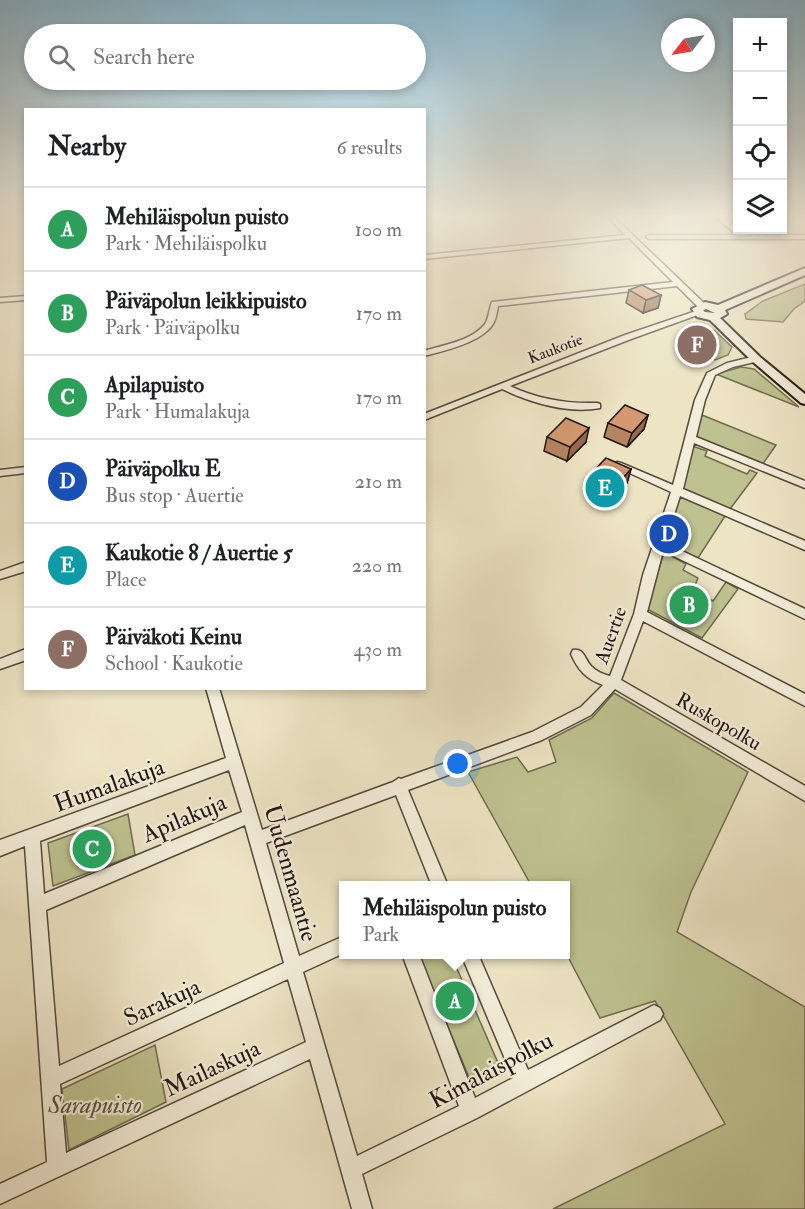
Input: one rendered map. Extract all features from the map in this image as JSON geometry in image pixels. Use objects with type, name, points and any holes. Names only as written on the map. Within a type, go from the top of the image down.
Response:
[{"type":"street","points":[[671,274],[701,309],[716,313],[756,359],[805,400]]},
{"type":"street","points":[[716,313],[735,300],[797,274]]},
{"type":"street","points":[[426,353],[460,342],[483,331],[491,321],[495,304],[680,283]]},
{"type":"street","points":[[0,300],[24,297]]},
{"type":"street","name":"Kaukotie","points":[[426,416],[701,309]]},
{"type":"street","name":"Auertie","points":[[257,839],[537,736],[586,711],[614,682],[640,614],[649,575],[677,490],[700,399],[711,373],[730,365],[756,359]]},
{"type":"street","points":[[502,386],[521,396],[555,404],[597,406]]},
{"type":"street","points":[[690,438],[805,484]]},
{"type":"street","points":[[617,465],[805,546]]},
{"type":"street","points":[[0,473],[24,470]]},
{"type":"street","points":[[659,545],[805,614]]},
{"type":"street","points":[[0,575],[24,567]]},
{"type":"street","points":[[640,614],[805,700]]},
{"type":"street","name":"Ruskopolku","points":[[577,654],[581,664],[596,679],[614,682],[805,794]]},
{"type":"street","points":[[0,664],[24,655]]},
{"type":"street","name":"Uudenmaantie","points":[[213,690],[362,1209]]},
{"type":"street","name":"Humalakuja","points":[[0,848],[233,762]]},
{"type":"street","points":[[399,785],[438,881]]},
{"type":"street","name":"Apilakuja","points":[[37,905],[250,816]]},
{"type":"street","points":[[32,837],[57,1168]]},
{"type":"street","name":"Sarakuja","points":[[51,1079],[339,946]]},
{"type":"street","points":[[412,959],[470,1111]]},
{"type":"street","points":[[471,959],[524,1082]]},
{"type":"street","name":"Kimalaispolku","points":[[351,1169],[470,1111],[654,1014]]},
{"type":"street","name":"Mailaskuja","points":[[0,1194],[315,1047]]},
{"type":"green space","points":[[805,284],[805,301],[794,309],[783,322],[746,319],[745,314],[763,301]]},
{"type":"green space","points":[[714,330],[732,347],[728,355],[715,360],[703,353],[704,351],[700,348],[705,343],[699,339]]},
{"type":"green space","points":[[741,367],[754,369],[799,407],[716,374]]},
{"type":"green space","points":[[702,415],[776,445],[762,465],[693,437]]},
{"type":"green space","points":[[692,446],[707,451],[705,456],[747,474],[750,470],[757,473],[730,509],[680,489]]},
{"type":"green space","points":[[683,497],[725,516],[698,558],[667,544],[677,499]]},
{"type":"green space","points":[[664,552],[686,564],[683,570],[698,578],[693,590],[713,601],[726,582],[738,589],[702,638],[647,609]]},
{"type":"green space","points":[[614,693],[748,772],[691,892],[677,932],[805,1007],[805,1209],[553,1209],[725,1124],[655,1001],[600,1018],[569,959],[570,881],[529,881],[468,772],[517,757],[528,772],[556,762],[549,740],[592,718]]},
{"type":"green space","points":[[128,814],[135,855],[53,886],[48,843]]},
{"type":"green space","points":[[420,959],[453,959],[502,1072],[473,1087]]},
{"type":"green space","name":"Sarapuisto","points":[[155,1045],[166,1102],[69,1150],[62,1089]]},
{"type":"building","points":[[642,285],[661,295],[646,300],[629,290]]},
{"type":"building","points":[[625,405],[648,415],[632,433],[608,423]]},
{"type":"building","points":[[566,418],[589,428],[570,447],[547,437]]},
{"type":"building","points":[[606,458],[631,469],[612,490],[587,478]]},
{"type":"place","name":"Päiväkoti Keinu","points":[[697,345]]},
{"type":"place","name":"Kaukotie 8 / Auertie 5","points":[[605,488]]},
{"type":"place","name":"Päiväpolku E","points":[[669,534]]},
{"type":"place","name":"Päiväpolun leikkipuisto","points":[[689,605]]},
{"type":"place","name":"Apilapuisto","points":[[92,849]]},
{"type":"place","name":"Mehiläispolun puisto","points":[[455,1001]]}]
